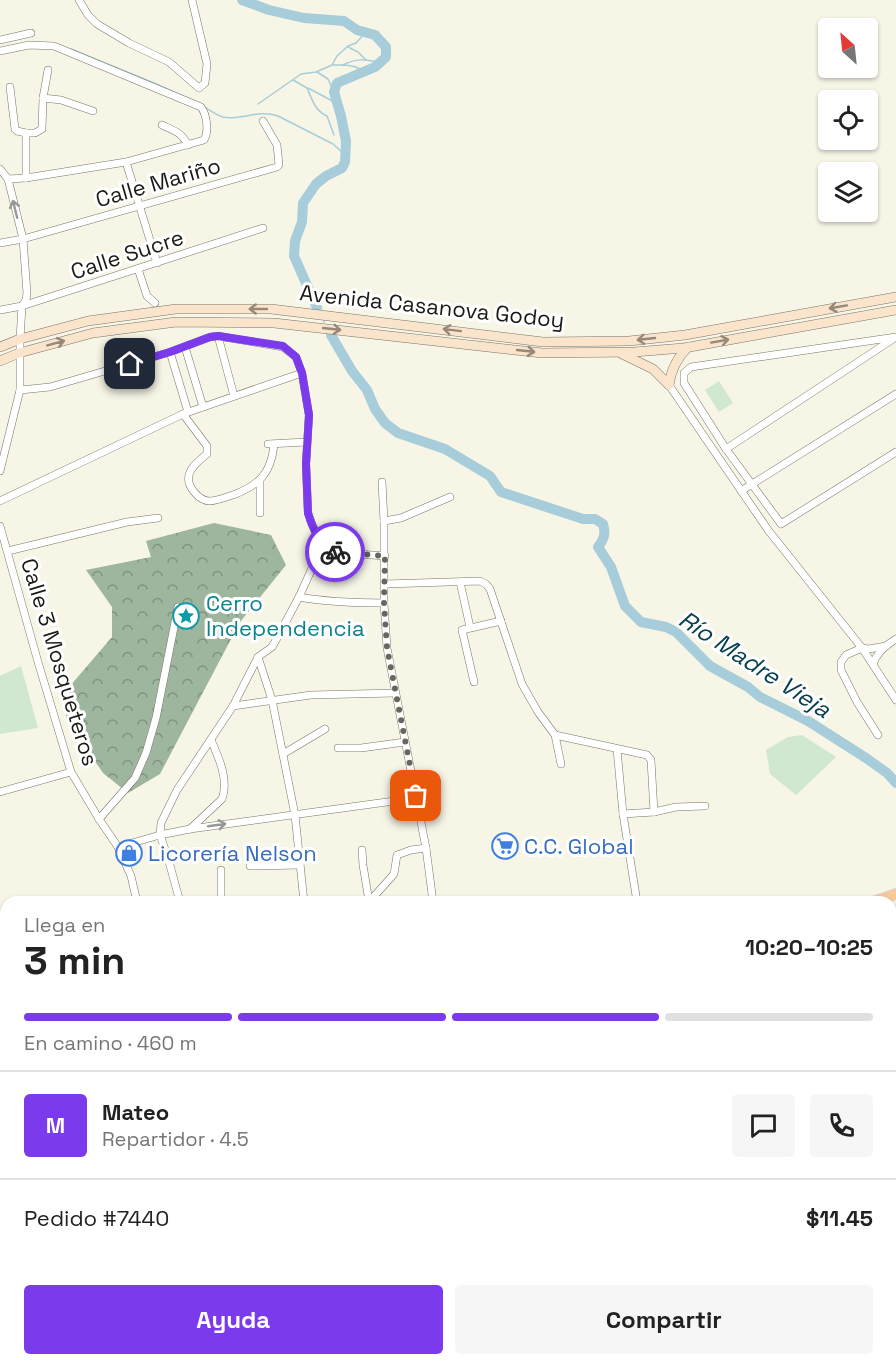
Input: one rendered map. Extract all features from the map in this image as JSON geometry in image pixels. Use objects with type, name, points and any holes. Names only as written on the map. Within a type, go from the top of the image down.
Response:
[{"type":"street","points":[[79,0],[97,24],[129,43],[170,62],[199,88],[205,83],[207,64],[191,0]]},
{"type":"street","points":[[0,40],[31,33]]},
{"type":"street","points":[[0,51],[29,45],[54,46],[201,107],[205,113],[207,133],[204,140],[126,162],[8,179]]},
{"type":"street","points":[[10,87],[15,129],[35,133],[42,129],[43,98],[48,70]]},
{"type":"street","points":[[43,98],[61,100],[93,111]]},
{"type":"street","name":"Calle Mariño","points":[[0,243],[23,239],[278,167],[277,145],[263,121]]},
{"type":"street","points":[[162,125],[179,132],[188,145]]},
{"type":"street","points":[[26,133],[26,178]]},
{"type":"street","points":[[126,162],[157,263]]},
{"type":"street","points":[[0,169],[8,179],[23,239],[27,293],[22,306],[19,353],[20,390],[0,471]]},
{"type":"street","name":"Calle Sucre","points":[[0,310],[22,306],[263,228]]},
{"type":"street","points":[[138,269],[147,296],[155,303]]},
{"type":"street","name":"Avenida Casanova Godoy","points":[[0,347],[20,339],[88,321],[176,309],[271,309],[543,342],[629,340],[685,334],[896,297]]},
{"type":"street","name":"Avenida Casanova Godoy","points":[[0,361],[19,353],[93,333],[176,322],[274,323],[542,353],[634,352],[688,347],[896,310]]},
{"type":"street","points":[[218,336],[234,396]]},
{"type":"street","points":[[20,390],[50,387],[170,352],[210,337],[218,336],[283,346],[296,357],[302,373],[309,415],[306,464],[310,519],[323,544],[333,552],[385,556]]},
{"type":"street","points":[[726,449],[895,337]]},
{"type":"street","points":[[895,337],[691,367],[684,373],[684,383],[726,449],[781,524],[896,452]]},
{"type":"street","points":[[185,347],[203,407]]},
{"type":"street","points":[[669,385],[673,366],[688,347]]},
{"type":"street","points":[[170,352],[185,413],[207,446],[208,451],[189,475],[191,486],[202,498],[210,501],[256,484],[273,456],[271,445],[307,442]]},
{"type":"street","points":[[619,352],[653,369],[669,385],[783,550],[862,648],[896,700]]},
{"type":"street","points":[[0,501],[185,413],[302,373]]},
{"type":"street","points":[[741,491],[896,394]]},
{"type":"street","points":[[260,480],[260,513]]},
{"type":"street","points":[[382,482],[387,648],[426,848],[432,896]]},
{"type":"street","points":[[384,521],[401,518],[450,497]]},
{"type":"street","points":[[8,551],[127,522],[158,518]]},
{"type":"street","name":"Calle 3 Mosqueteros","points":[[1,533],[71,772],[118,847],[131,876],[136,896]]},
{"type":"street","points":[[178,896],[160,835],[161,823],[177,790],[233,706],[258,657],[272,647],[299,597],[323,544]]},
{"type":"street","points":[[385,584],[480,581],[486,584],[522,684],[555,735],[561,765]]},
{"type":"street","points":[[460,582],[470,627]]},
{"type":"street","points":[[299,597],[349,603],[384,603]]},
{"type":"street","points":[[99,819],[135,777],[146,753],[156,718],[178,607]]},
{"type":"street","points":[[474,682],[463,629],[501,621]]},
{"type":"street","points":[[873,664],[875,657],[896,639]]},
{"type":"street","points":[[878,735],[857,702],[841,670],[841,662],[846,655],[862,648],[886,646]]},
{"type":"street","points":[[258,657],[272,700],[295,815],[303,896]]},
{"type":"street","points":[[233,706],[311,695],[395,693]]},
{"type":"street","points":[[283,754],[325,729]]},
{"type":"street","points":[[555,735],[647,754],[650,757],[654,812]]},
{"type":"street","points":[[190,829],[222,799],[224,792],[225,785],[219,759],[211,740]]},
{"type":"street","points":[[338,748],[361,748],[405,742]]},
{"type":"street","points":[[617,749],[623,814],[636,896]]},
{"type":"street","points":[[0,792],[71,772]]},
{"type":"street","points":[[118,847],[190,829],[416,798]]},
{"type":"street","points":[[623,814],[654,812],[676,807],[705,806]]},
{"type":"street","points":[[374,896],[394,874],[397,855],[426,848]]},
{"type":"street","points":[[362,850],[368,896]]},
{"type":"street","points":[[249,866],[300,865]]},
{"type":"street","points":[[221,870],[221,896]]},
{"type":"green space","points":[[719,381],[733,403],[719,412],[705,390]]},
{"type":"green space","points":[[214,523],[271,535],[286,565],[240,622],[160,774],[128,793],[103,773],[66,719],[70,686],[112,637],[112,607],[86,570],[151,557],[146,541]]},
{"type":"green space","points":[[21,666],[38,728],[0,734],[0,676]]},
{"type":"green space","points":[[802,735],[836,757],[796,795],[770,774],[766,750],[788,737]]},
{"type":"waterway","name":"Río Madre Vieja","points":[[242,0],[269,10],[304,18],[344,21],[357,30],[375,35],[386,47],[386,57],[375,67],[337,83],[334,92],[346,141],[345,162],[342,168],[316,184],[303,203],[302,222],[295,241],[294,256],[317,308]]},
{"type":"waterway","points":[[258,104],[301,74],[316,72],[332,65],[337,56],[348,46],[356,43],[366,32]]},
{"type":"waterway","points":[[348,47],[358,52],[366,60]]},
{"type":"waterway","points":[[71,49],[194,101]]},
{"type":"waterway","points":[[343,65],[361,60],[380,63]]},
{"type":"waterway","points":[[333,65],[353,66],[364,72]]},
{"type":"waterway","points":[[317,72],[328,79],[334,92]]},
{"type":"waterway","points":[[293,80],[307,88],[317,108],[327,116],[334,135]]},
{"type":"waterway","points":[[308,88],[338,104]]},
{"type":"waterway","points":[[206,108],[229,118],[256,114],[278,116],[333,144],[344,154]]},
{"type":"waterway","name":"Río Madre Vieja","points":[[331,335],[352,371],[367,390],[375,409],[385,423],[398,433],[445,449],[490,476],[501,492],[583,519],[595,519],[603,524],[604,536],[598,547],[611,567],[625,606],[641,622],[666,627],[676,632],[710,666],[748,687],[760,697],[808,721],[866,758],[887,773],[896,783]]},
{"type":"way so far","points":[[335,552],[385,556],[384,603],[387,648],[416,796]]},
{"type":"place","name":"Cerro Independencia","points":[[186,616]]},
{"type":"place","name":"C.C. Global","points":[[505,846]]},
{"type":"place","name":"Licorería Nelson","points":[[129,853]]},
{"type":"route","points":[[130,364],[218,336],[283,346],[291,352],[296,357],[302,373],[309,415],[306,464],[308,513],[323,544],[327,549],[335,552]]}]
